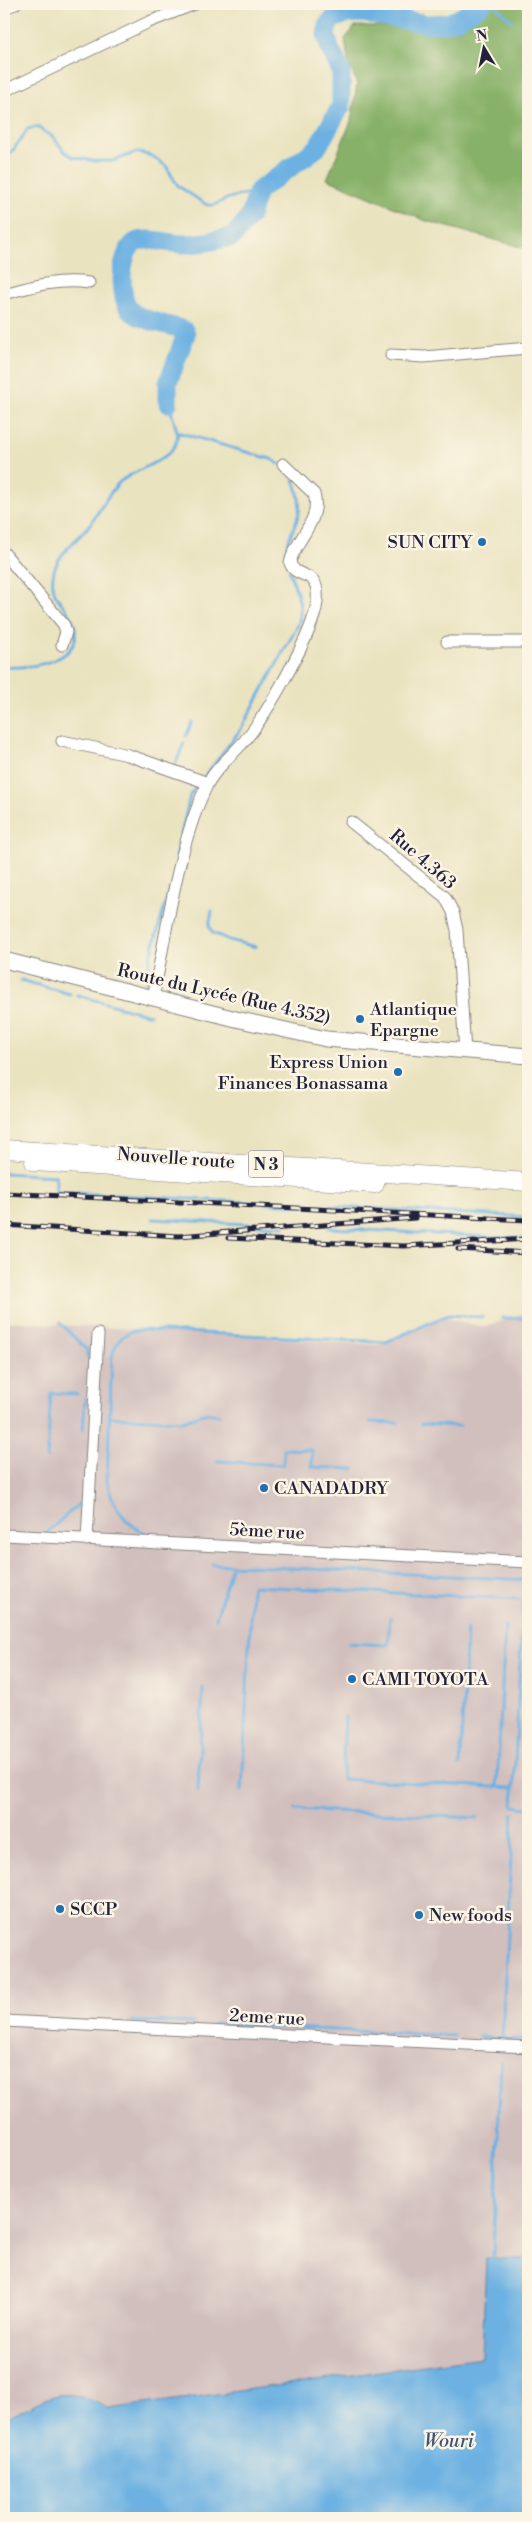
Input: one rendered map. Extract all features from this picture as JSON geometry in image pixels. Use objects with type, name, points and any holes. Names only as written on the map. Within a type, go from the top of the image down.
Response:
[{"type":"highway","name":"Nouvelle route","points":[[4,1149],[528,1182]]},
{"type":"highway","name":"Nouvelle route","points":[[4,1160],[528,1193]]},
{"type":"main road","name":"Route du Lycée (Rue 4.352)","points":[[4,960],[236,1020],[326,1039],[528,1056]]},
{"type":"street","points":[[4,8],[15,4]]},
{"type":"street","points":[[4,90],[149,22],[195,4]]},
{"type":"street","points":[[4,294],[47,282],[68,280],[89,283]]},
{"type":"street","points":[[391,355],[424,357],[528,348]]},
{"type":"street","points":[[153,998],[179,870],[208,783],[254,729],[304,642],[314,618],[317,603],[315,582],[312,578],[294,569],[290,563],[310,525],[316,508],[316,501],[314,494],[283,464]]},
{"type":"street","points":[[4,553],[64,625],[66,632],[62,645]]},
{"type":"street","points":[[447,642],[528,642]]},
{"type":"street","points":[[62,741],[128,755],[208,783]]},
{"type":"street","name":"Rue 4.363","points":[[351,822],[444,897],[453,912],[465,1052]]},
{"type":"street","points":[[86,1540],[98,1334]]},
{"type":"street","name":"5ème rue","points":[[4,1535],[528,1562]]},
{"type":"street","name":"2eme rue","points":[[4,2021],[528,2047]]},
{"type":"shaded area","points":[[527,1308],[528,2259],[486,2258],[482,2357],[109,2409],[90,2398],[45,2399],[4,2421],[4,1321],[377,1345],[443,1318],[485,1327],[526,1312]]},
{"type":"green space","points":[[489,4],[528,4],[528,249],[426,221],[327,179],[351,121],[357,84],[348,61],[345,39],[355,26],[389,26],[432,33],[459,29]]},
{"type":"water","name":"Wouri","points":[[486,2258],[528,2259],[528,2518],[4,2518],[4,2420],[44,2399],[55,2396],[79,2396],[109,2409],[482,2357]]},
{"type":"waterway","points":[[168,403],[168,383],[186,334],[184,330],[141,317],[130,310],[126,304],[122,273],[127,253],[132,245],[143,240],[188,244],[233,237],[250,216],[258,191],[317,148],[341,106],[341,71],[330,49],[326,34],[329,23],[333,19],[346,14],[362,13],[428,24],[446,23],[458,19],[482,4]]},
{"type":"waterway","points":[[494,4],[512,21]]},
{"type":"waterway","points":[[4,159],[14,149],[28,129],[37,127],[53,137],[65,152],[73,157],[94,161],[113,161],[137,152],[152,156],[166,166],[178,186],[207,205],[214,205],[229,198],[258,191]]},
{"type":"waterway","points":[[4,667],[29,666],[55,660],[66,653],[73,644],[76,633],[72,619],[54,590],[53,576],[55,568],[62,555],[90,524],[116,486],[132,474],[164,457],[172,450],[176,442],[177,432],[168,403]]},
{"type":"waterway","points":[[177,432],[271,459],[279,464]]},
{"type":"waterway","points":[[287,560],[289,540],[300,506],[294,480]]},
{"type":"waterway","points":[[176,858],[190,795],[241,729],[298,625],[300,604],[289,571]]},
{"type":"waterway","points":[[186,736],[192,722]]},
{"type":"waterway","points":[[174,768],[184,743]]},
{"type":"waterway","points":[[166,903],[169,889]]},
{"type":"waterway","points":[[146,984],[150,958],[165,905]]},
{"type":"waterway","points":[[212,911],[209,926],[213,933],[229,940],[256,947]]},
{"type":"waterway","points":[[21,980],[70,994]]},
{"type":"waterway","points":[[77,995],[102,1002]]},
{"type":"waterway","points":[[105,1003],[150,1015]]},
{"type":"waterway","points":[[4,1173],[56,1176],[56,1192],[528,1217]]},
{"type":"waterway","points":[[153,1219],[284,1226]]},
{"type":"waterway","points":[[329,1228],[528,1239]]},
{"type":"waterway","points":[[160,1538],[140,1530],[125,1518],[118,1510],[107,1481],[112,1358],[118,1341],[126,1334],[143,1330],[386,1342],[448,1315],[482,1317]]},
{"type":"waterway","points":[[502,1318],[528,1318]]},
{"type":"waterway","points":[[60,1323],[87,1350],[87,1357],[90,1357]]},
{"type":"waterway","points":[[47,1458],[51,1393],[77,1394]]},
{"type":"waterway","points":[[83,1430],[85,1398]]},
{"type":"waterway","points":[[112,1417],[182,1421],[207,1413],[219,1415]]},
{"type":"waterway","points":[[370,1422],[398,1423]]},
{"type":"waterway","points":[[421,1424],[460,1426]]},
{"type":"waterway","points":[[217,1461],[283,1465],[284,1449],[312,1450],[312,1467],[354,1469]]},
{"type":"waterway","points":[[46,1533],[79,1504]]},
{"type":"waterway","points":[[212,1564],[528,1580]]},
{"type":"waterway","points":[[216,1618],[232,1565]]},
{"type":"waterway","points":[[524,1579],[513,1806],[528,1808]]},
{"type":"waterway","points":[[242,1791],[252,1586],[519,1599]]},
{"type":"waterway","points":[[348,1643],[388,1645],[390,1618]]},
{"type":"waterway","points":[[497,1787],[505,1626]]},
{"type":"waterway","points":[[460,1765],[467,1629]]},
{"type":"waterway","points":[[198,1790],[203,1687]]},
{"type":"waterway","points":[[345,1717],[342,1779],[514,1788]]},
{"type":"waterway","points":[[295,1809],[478,1818]]},
{"type":"waterway","points":[[502,2038],[513,1814]]},
{"type":"waterway","points":[[131,2021],[193,2023]]},
{"type":"waterway","points":[[214,2024],[454,2036]]},
{"type":"waterway","points":[[479,2037],[528,2040]]},
{"type":"waterway","points":[[493,2257],[501,2062]]},
{"type":"railway","points":[[4,1193],[528,1220]]},
{"type":"railway","points":[[4,1225],[178,1236],[415,1218]]},
{"type":"railway","points":[[228,1238],[404,1246],[528,1239]]},
{"type":"railway","points":[[458,1249],[528,1253]]},
{"type":"place","name":"SUN CITY","points":[[482,542]]},
{"type":"place","name":"Atlantique Epargne","points":[[360,1019]]},
{"type":"place","name":"Express Union Finances Bonassama","points":[[398,1072]]},
{"type":"place","name":"CANADADRY","points":[[264,1488]]},
{"type":"place","name":"CAMI TOYOTA","points":[[352,1679]]},
{"type":"place","name":"SCCP","points":[[60,1909]]},
{"type":"place","name":"New foods","points":[[419,1915]]}]
